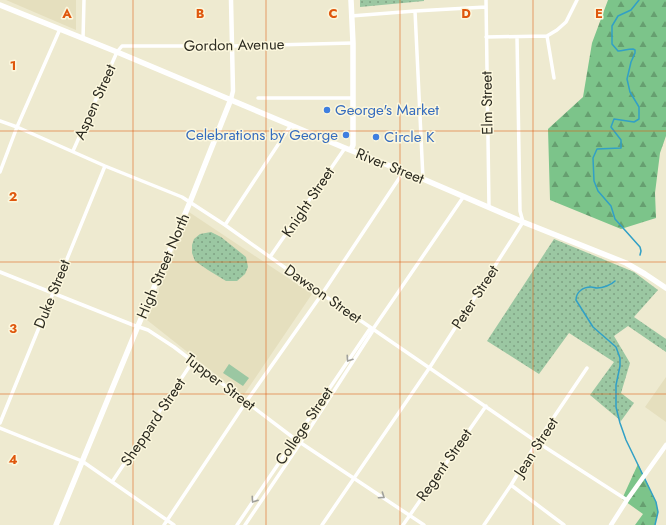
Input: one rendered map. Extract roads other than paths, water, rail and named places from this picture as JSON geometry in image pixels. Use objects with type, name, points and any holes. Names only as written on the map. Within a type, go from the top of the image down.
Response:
[{"type":"main road","points":[[351,0],[354,98],[354,145],[351,150]]},
{"type":"main road","name":"River Street","points":[[0,5],[404,171],[523,222],[626,263],[666,288]]},
{"type":"main road","name":"High Street North","points":[[56,525],[231,100]]},
{"type":"street","points":[[83,38],[84,0]]},
{"type":"street","name":"High Street North","points":[[231,0],[233,46],[233,91],[231,100]]},
{"type":"street","name":"Elm Street","points":[[486,0],[489,207]]},
{"type":"street","points":[[486,37],[547,36],[566,22],[577,0]]},
{"type":"street","points":[[351,16],[486,7]]},
{"type":"street","points":[[415,11],[423,179]]},
{"type":"street","points":[[0,172],[17,127],[60,29]]},
{"type":"street","points":[[547,36],[554,78]]},
{"type":"street","points":[[517,37],[520,211],[523,222]]},
{"type":"street","name":"Gordon Avenue","points":[[117,52],[122,46],[233,46],[353,43]]},
{"type":"street","name":"Aspen Street","points":[[73,152],[117,52]]},
{"type":"street","points":[[258,98],[354,98]]},
{"type":"street","name":"Dawson Street","points":[[0,121],[190,202],[538,442],[627,500]]},
{"type":"street","points":[[225,225],[291,125]]},
{"type":"street","name":"Knight Street","points":[[270,257],[345,148]]},
{"type":"street","name":"Duke Street","points":[[0,423],[105,166]]},
{"type":"street","points":[[164,525],[404,171]]},
{"type":"street","name":"College Street","points":[[245,525],[301,442],[372,332],[373,328],[464,196]]},
{"type":"street","name":"Peter Street","points":[[322,525],[430,367],[523,222]]},
{"type":"street","name":"Tupper Street","points":[[0,272],[148,330],[193,361],[301,442],[424,525]]},
{"type":"street","name":"College Street","points":[[237,525],[369,330],[373,328]]},
{"type":"street","name":"Sheppard Street","points":[[112,482],[193,361]]},
{"type":"street","name":"Jean Street","points":[[484,525],[587,368]]},
{"type":"street","name":"Regent Street","points":[[403,525],[486,406]]},
{"type":"street","points":[[0,428],[82,461],[174,525]]},
{"type":"street","points":[[611,525],[666,445]]},
{"type":"street","points":[[272,474],[276,478]]},
{"type":"street","points":[[511,485],[564,525]]},
{"type":"waterway","points":[[639,0],[631,10],[618,16],[612,26],[612,44],[618,51],[631,49],[635,50],[627,79],[630,92],[639,107],[639,119],[634,122],[614,119],[611,127],[621,140],[621,148],[597,149],[593,158],[594,181],[598,191],[611,206],[615,219],[640,247],[640,255]]},
{"type":"waterway","points":[[615,281],[602,287],[588,287],[583,289],[577,295],[576,300],[593,327],[616,347],[620,358],[616,385],[616,407],[626,440],[656,502],[658,512],[655,525]]},
{"type":"place","name":"George's Market","points":[[327,110]]},
{"type":"place","name":"Celebrations by George","points":[[346,135]]},
{"type":"place","name":"Circle K","points":[[376,137]]}]
